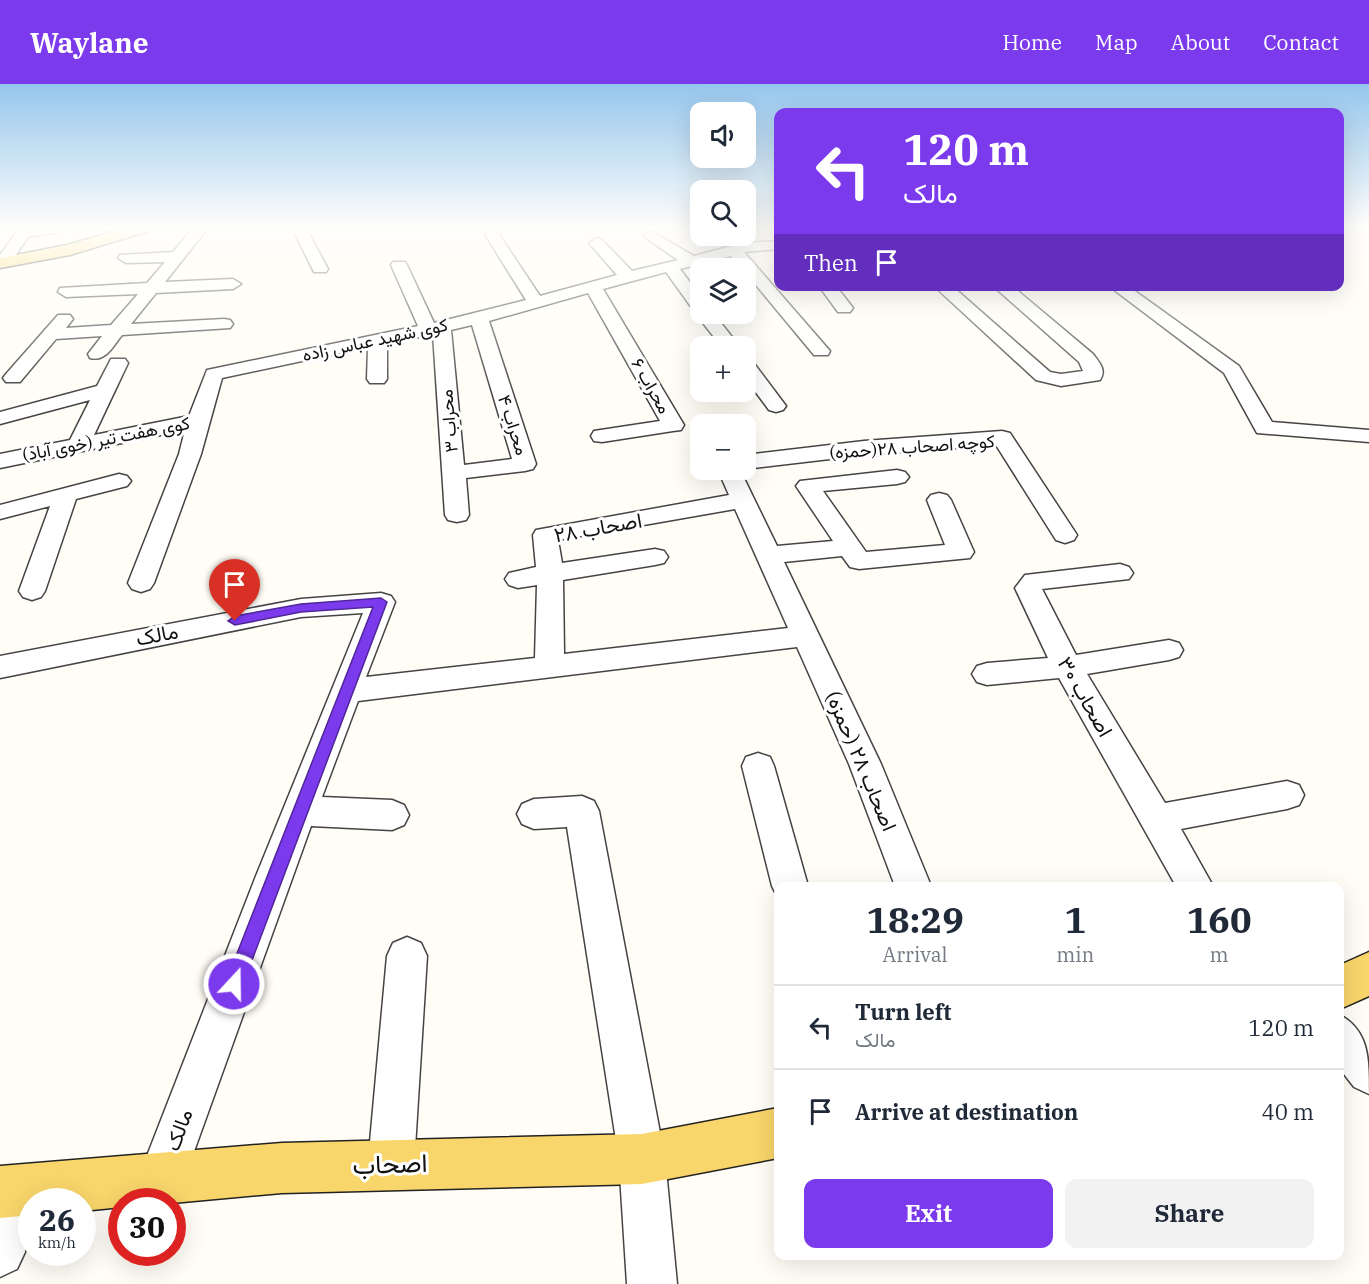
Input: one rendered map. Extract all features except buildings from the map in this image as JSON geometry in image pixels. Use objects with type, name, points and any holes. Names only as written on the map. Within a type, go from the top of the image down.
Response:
[{"type":"main road","points":[[1344,985],[1369,974]]},
{"type":"main road","name":"اصحاب","points":[[4,1192],[282,1168],[642,1159],[774,1134]]},
{"type":"street","points":[[97,354],[157,284]]},
{"type":"street","points":[[13,378],[51,334],[69,301],[154,288],[233,284]]},
{"type":"street","name":"محراب ۳","points":[[410,284],[435,328],[457,515]]},
{"type":"street","points":[[524,284],[536,302]]},
{"type":"street","name":"کوی شهید عباس زاده","points":[[214,374],[479,318],[601,284]]},
{"type":"street","points":[[767,284],[821,351]]},
{"type":"street","name":"محراب ۶","points":[[593,286],[673,424],[602,436]]},
{"type":"street","points":[[831,291],[844,308]]},
{"type":"street","points":[[1124,291],[1232,370],[1264,428],[1368,437]]},
{"type":"street","points":[[948,292],[994,294],[1086,358],[1093,367],[1093,376],[1061,380],[1043,376],[948,292]]},
{"type":"street","name":"محراب ۴","points":[[453,473],[525,464],[479,318]]},
{"type":"street","points":[[51,334],[224,324]]},
{"type":"street","points":[[713,324],[722,336]]},
{"type":"street","points":[[377,379],[378,340]]},
{"type":"street","points":[[79,445],[118,363]]},
{"type":"street","name":"کوی هفت تیر (خوی آباد)","points":[[0,460],[198,421],[214,374]]},
{"type":"street","points":[[756,379],[776,406]]},
{"type":"street","points":[[0,418],[106,390]]},
{"type":"street","points":[[141,583],[190,454],[198,421]]},
{"type":"street","name":"کوچه اصحاب ۲۸(حمزه)","points":[[756,461],[864,448],[1002,438],[1065,535]]},
{"type":"street","points":[[897,477],[808,486],[859,561],[961,552],[939,500]]},
{"type":"street","name":"اصحاب ۲۸ (حمزه)","points":[[734,480],[866,764],[911,882]]},
{"type":"street","points":[[0,512],[118,481]]},
{"type":"street","points":[[32,591],[66,495]]},
{"type":"street","name":"اصحاب ۲۸","points":[[550,666],[550,574],[545,535],[743,501]]},
{"type":"street","points":[[768,555],[850,547]]},
{"type":"street","points":[[518,579],[655,557]]},
{"type":"street","name":"اصحاب ۳۰","points":[[1120,573],[1034,581],[1029,584],[1028,588],[1067,667],[1193,882]]},
{"type":"street","name":"مالک","points":[[0,667],[301,608],[381,602],[161,1179]]},
{"type":"street","points":[[346,691],[806,636]]},
{"type":"street","points":[[987,674],[1067,667],[1169,650]]},
{"type":"street","points":[[758,766],[789,882]]},
{"type":"street","points":[[1156,819],[1287,795]]},
{"type":"street","points":[[534,814],[582,810],[642,1159],[652,1284]]},
{"type":"street","points":[[300,811],[392,815]]},
{"type":"street","points":[[391,1164],[407,956]]},
{"type":"street","points":[[1344,1041],[1369,1072]]},
{"type":"street","points":[[0,1252],[4,1192]]},
{"type":"route","points":[[234,984],[381,602],[301,608],[235,621]]}]
